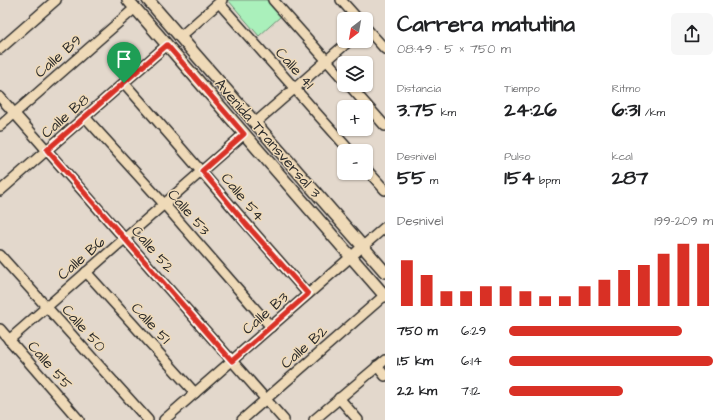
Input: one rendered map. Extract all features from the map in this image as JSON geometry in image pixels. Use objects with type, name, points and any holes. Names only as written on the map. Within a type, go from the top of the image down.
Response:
[{"type":"street","points":[[0,49],[56,0]]},
{"type":"street","name":"Avenida Transversal 3","points":[[148,0],[385,272]]},
{"type":"street","points":[[274,0],[337,72]]},
{"type":"street","points":[[341,0],[352,12]]},
{"type":"street","points":[[180,37],[220,2]]},
{"type":"street","name":"Calle 41","points":[[220,2],[344,144]]},
{"type":"street","name":"Avenida Transversal 3","points":[[131,4],[385,296]]},
{"type":"street","name":"Calle B9","points":[[0,126],[131,4]]},
{"type":"street","points":[[373,36],[385,50]]},
{"type":"street","name":"Calle B8","points":[[0,191],[167,45]]},
{"type":"street","points":[[255,123],[341,48]]},
{"type":"street","name":"Calle 54","points":[[124,83],[308,294]]},
{"type":"street","points":[[354,92],[385,126]]},
{"type":"street","name":"Calle 52","points":[[0,97],[284,420]]},
{"type":"street","name":"Calle 53","points":[[85,117],[164,204],[271,327]]},
{"type":"street","name":"Calle B6","points":[[9,340],[244,134]]},
{"type":"street","points":[[373,177],[385,190]]},
{"type":"street","name":"Calle B3","points":[[164,420],[385,227]]},
{"type":"street","name":"Calle 50","points":[[0,254],[148,420]]},
{"type":"street","name":"Calle 51","points":[[86,272],[196,393]]},
{"type":"street","name":"Calle B2","points":[[242,420],[385,296]]},
{"type":"street","name":"Calle 55","points":[[0,329],[79,420]]},
{"type":"street","points":[[314,420],[385,360]]},
{"type":"street","points":[[377,366],[385,376]]},
{"type":"street","points":[[339,398],[358,420]]},
{"type":"green space","points":[[228,0],[267,0],[281,16],[259,36]]},
{"type":"route","points":[[167,45],[244,134],[202,171],[246,224],[308,294],[232,361],[47,150],[124,83],[167,45]]}]
